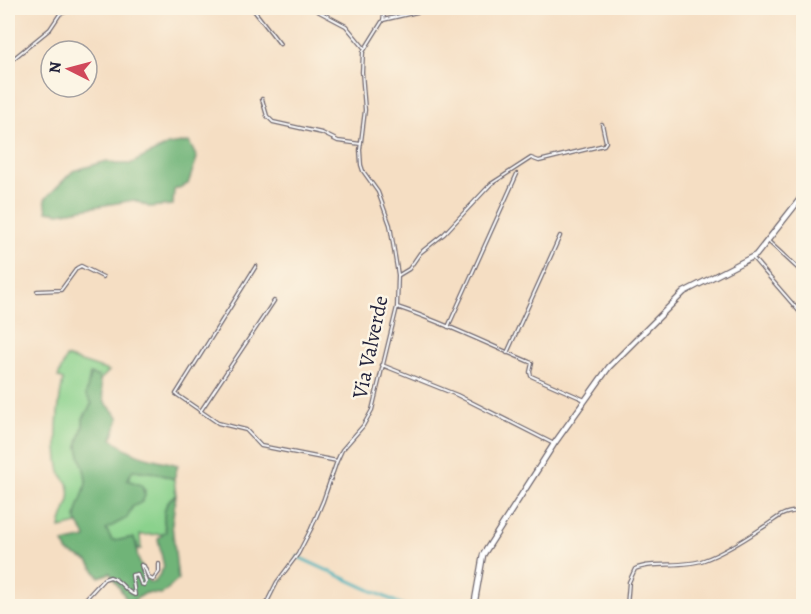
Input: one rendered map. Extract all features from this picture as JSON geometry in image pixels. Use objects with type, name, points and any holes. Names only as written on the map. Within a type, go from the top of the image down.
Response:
[{"type":"main road","points":[[474,606],[483,555],[554,444],[618,356],[684,292],[752,257],[768,241],[803,197]]},
{"type":"street","points":[[8,63],[50,29],[59,15],[69,9],[77,8]]},
{"type":"street","points":[[252,8],[280,44]]},
{"type":"street","points":[[312,8],[346,26],[365,49]]},
{"type":"street","name":"Via Valverde","points":[[265,606],[277,582],[298,554],[323,501],[342,450],[363,426],[372,411],[397,307],[398,276],[390,225],[378,192],[363,171],[361,144],[365,110],[363,52],[383,20],[385,8]]},
{"type":"street","points":[[383,20],[434,8]]},
{"type":"street","points":[[262,99],[267,116],[273,122],[322,133],[338,141],[361,144]]},
{"type":"street","points":[[398,276],[409,268],[420,252],[444,234],[492,184],[531,158],[539,161],[604,145],[606,142],[602,124]]},
{"type":"street","points":[[448,328],[516,174]]},
{"type":"street","points":[[507,353],[560,236]]},
{"type":"street","points":[[768,241],[804,274]]},
{"type":"street","points":[[752,257],[804,316]]},
{"type":"street","points":[[37,291],[61,290],[81,266],[103,277]]},
{"type":"street","points":[[256,266],[176,394],[218,423],[246,430],[261,446],[337,461]]},
{"type":"street","points":[[200,412],[274,301]]},
{"type":"street","points":[[397,307],[440,322],[448,328],[532,363],[531,376],[585,400]]},
{"type":"street","points":[[8,319],[8,327]]},
{"type":"street","points":[[382,365],[457,395],[554,444]]},
{"type":"street","points":[[627,606],[629,582],[635,569],[705,560],[764,527],[778,515],[804,511]]},
{"type":"street","points":[[79,606],[104,579],[110,577],[115,578],[135,595],[132,575],[137,574],[141,584],[145,584],[141,565],[153,580],[159,572],[159,564]]},
{"type":"green space","points":[[189,142],[197,158],[188,184],[174,190],[173,205],[149,207],[134,200],[59,213],[47,211],[45,199],[73,171],[107,161],[115,164],[130,164],[168,145]]},
{"type":"green space","points":[[66,357],[109,371],[100,380],[99,377],[92,403],[83,418],[78,446],[86,483],[77,514],[77,524],[60,528],[70,494],[60,472],[57,438],[63,380],[58,377]]},
{"type":"green space","points":[[90,374],[99,377],[105,402],[119,418],[112,439],[136,453],[178,465],[174,479],[157,473],[133,470],[127,480],[142,485],[145,496],[142,502],[132,507],[127,518],[106,529],[112,540],[134,538],[138,558],[149,582],[155,582],[164,567],[158,539],[166,531],[165,510],[168,501],[176,495],[172,524],[178,580],[162,594],[146,593],[129,603],[110,573],[99,577],[88,561],[68,552],[63,543],[86,538],[76,518],[86,482],[78,445],[83,419],[92,403],[86,395]]},
{"type":"green space","points":[[133,470],[157,473],[174,479],[176,495],[168,501],[166,506],[164,521],[166,531],[164,534],[140,535],[141,549],[138,549],[137,543],[128,538],[112,540],[106,529],[128,516],[132,507],[144,496],[145,490],[127,480]]},
{"type":"waterway","points":[[298,557],[405,606]]}]
